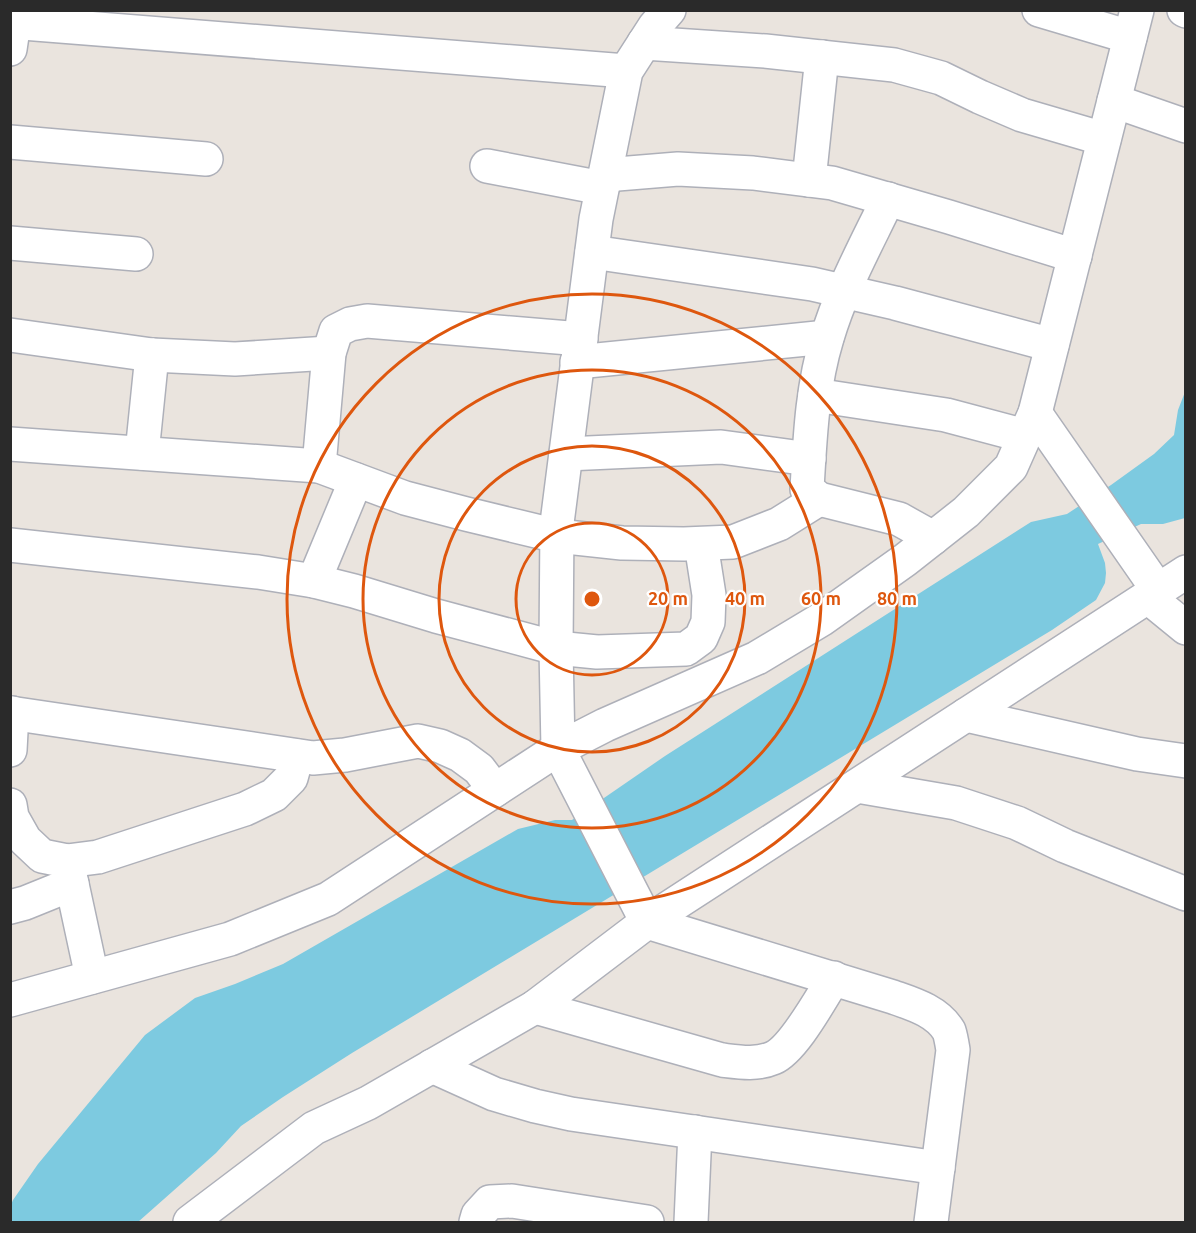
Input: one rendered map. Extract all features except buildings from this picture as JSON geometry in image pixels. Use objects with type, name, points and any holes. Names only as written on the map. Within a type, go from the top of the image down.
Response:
[{"type":"street","points":[[669,10],[655,26],[626,71],[596,219],[556,523],[558,749],[646,922],[893,997],[921,1008],[939,1019],[950,1033],[953,1050],[931,1222]]},
{"type":"street","points":[[10,1000],[230,939],[328,899],[558,749],[605,725],[757,657],[822,619],[905,560],[966,512],[1011,467],[1030,424],[1133,24],[1039,10]]},
{"type":"street","points":[[12,31],[626,71]]},
{"type":"street","points":[[644,43],[765,51],[894,65],[941,78],[980,98],[1022,115],[1104,139]]},
{"type":"street","points":[[809,180],[822,57]]},
{"type":"street","points":[[1114,101],[1185,126]]},
{"type":"street","points":[[10,142],[206,159]]},
{"type":"street","points":[[487,166],[604,182],[678,169],[753,173],[832,183],[1075,256]]},
{"type":"street","points":[[888,199],[844,291],[827,337],[815,395],[807,489],[819,499],[898,519],[933,538]]},
{"type":"street","points":[[10,243],[135,255]]},
{"type":"street","points":[[592,252],[812,284],[895,303],[1052,345]]},
{"type":"street","points":[[319,466],[328,353],[336,331],[350,324],[367,321],[579,351],[827,337]]},
{"type":"street","points":[[10,335],[152,355],[235,359],[328,353]]},
{"type":"street","points":[[141,453],[152,355]]},
{"type":"street","points":[[815,395],[1030,424],[1153,593],[1185,628]]},
{"type":"street","points":[[10,444],[319,466],[415,501],[556,536],[622,543],[733,542],[779,524],[819,499]]},
{"type":"street","points":[[566,454],[721,447],[809,459]]},
{"type":"street","points":[[314,581],[356,480]]},
{"type":"street","points":[[10,544],[258,572],[314,581],[556,648],[597,652],[686,650],[700,638],[708,622],[709,595],[701,544]]},
{"type":"street","points":[[190,1222],[314,1128],[368,1103],[535,1007],[646,922],[1185,572]]},
{"type":"street","points":[[10,750],[11,713],[313,758],[345,755],[418,741],[440,746],[460,755],[478,769],[495,790]]},
{"type":"street","points":[[966,715],[1137,754],[1185,761]]},
{"type":"street","points":[[10,907],[25,903],[70,872],[98,857],[245,809],[274,795],[291,778],[297,756]]},
{"type":"street","points":[[857,786],[956,803],[1017,824],[1065,846],[1185,894]]},
{"type":"street","points":[[11,813],[25,840],[42,856],[70,872],[92,977]]},
{"type":"street","points":[[535,1007],[722,1060],[749,1063],[774,1058],[795,1039],[834,978]]},
{"type":"street","points":[[432,1066],[494,1094],[571,1114],[938,1168]]},
{"type":"street","points":[[691,1222],[694,1132]]},
{"type":"street","points":[[476,1222],[478,1215],[490,1202],[512,1201],[647,1222]]},
{"type":"water","points":[[1185,392],[1185,518],[1163,524],[1141,524],[1098,544],[1106,573],[1105,583],[1096,600],[1052,630],[283,1097],[241,1126],[216,1153],[138,1222],[11,1222],[10,1207],[13,1200],[38,1164],[145,1035],[195,998],[283,964],[518,829],[555,820],[572,820],[665,756],[1031,522],[1067,514],[1111,485],[1154,454],[1174,435],[1178,410]]}]
